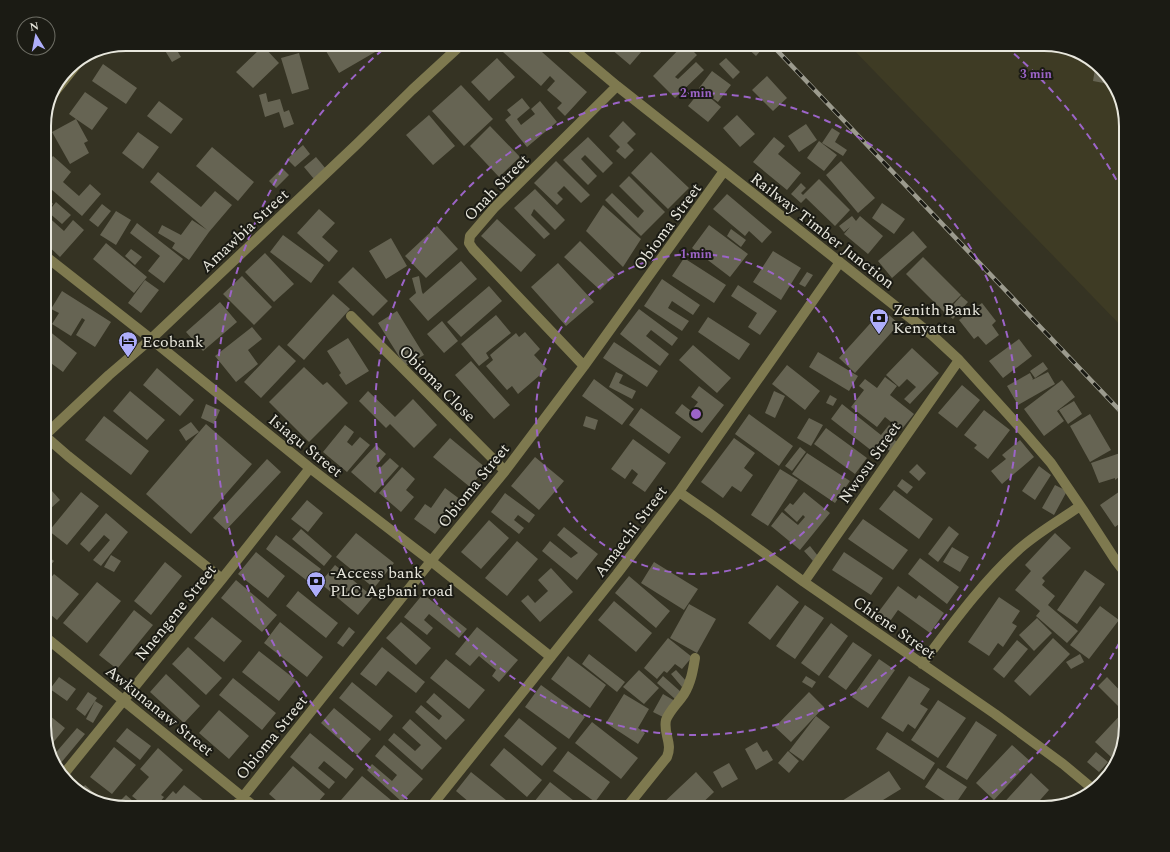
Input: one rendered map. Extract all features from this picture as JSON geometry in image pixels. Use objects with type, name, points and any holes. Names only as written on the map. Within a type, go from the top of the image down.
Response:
[{"type":"street","name":"Amawbia Street","points":[[51,429],[109,375],[151,339],[454,51]]},
{"type":"street","name":"Railway Timber Junction","points":[[575,51],[617,86],[932,335],[959,360],[1051,463],[1119,565]]},
{"type":"street","name":"Onah Street","points":[[584,366],[473,249],[470,243],[470,236],[494,208],[617,86]]},
{"type":"street","name":"Obioma Street","points":[[239,801],[504,471],[584,366],[724,170]]},
{"type":"street","name":"Isiagu Street","points":[[51,260],[151,339],[310,468],[431,561],[551,657]]},
{"type":"street","name":"Amaechi Street","points":[[436,801],[617,574],[679,492],[840,262]]},
{"type":"street","name":"Obioma Close","points":[[351,316],[504,471]]},
{"type":"street","name":"Nwosu Street","points":[[804,582],[959,360]]},
{"type":"street","points":[[51,442],[222,580]]},
{"type":"street","name":"Nnengene Street","points":[[66,772],[222,580],[310,468]]},
{"type":"street","name":"Chiene Street","points":[[679,492],[804,582],[995,714],[1063,764],[1090,786]]},
{"type":"street","points":[[922,664],[974,596],[1003,564],[1035,537],[1080,506]]},
{"type":"street","name":"Awkunanaw Street","points":[[51,642],[247,801]]},
{"type":"street","points":[[632,801],[667,757],[670,750],[665,727],[667,718],[684,693],[692,676],[695,658]]},
{"type":"shaded area","points":[[855,51],[1054,52],[1068,55],[1082,61],[1090,66],[1104,80],[1109,88],[1118,111],[1119,126],[1119,324]]},
{"type":"building","points":[[165,51],[177,51],[181,57],[172,62]]},
{"type":"building","points":[[258,51],[268,51],[279,63],[253,88],[236,72]]},
{"type":"building","points":[[326,51],[377,51],[339,73]]},
{"type":"building","points":[[541,51],[587,92],[565,116],[557,108],[562,103],[547,90],[555,81],[550,76],[541,86],[503,52]]},
{"type":"building","points":[[613,51],[642,51],[630,65]]},
{"type":"building","points":[[677,51],[695,51],[694,52],[697,55],[675,77],[678,79],[696,62],[704,70],[675,98],[653,76]]},
{"type":"building","points":[[751,51],[760,51],[756,56]]},
{"type":"building","points":[[299,53],[309,89],[292,94],[281,58]]},
{"type":"building","points":[[497,58],[515,77],[489,101],[471,82]]},
{"type":"building","points":[[726,58],[740,72],[733,79],[719,64]]},
{"type":"building","points":[[103,64],[137,88],[126,104],[92,81]]},
{"type":"building","points":[[712,71],[731,85],[718,102],[699,88]]},
{"type":"building","points":[[1095,71],[1106,83],[1093,81]]},
{"type":"building","points":[[767,76],[787,98],[773,111],[752,90]]},
{"type":"building","points":[[461,85],[493,119],[464,146],[432,111]]},
{"type":"building","points":[[701,90],[721,107],[708,122],[688,106]]},
{"type":"building","points":[[85,92],[108,108],[92,130],[69,114]]},
{"type":"building","points":[[266,93],[268,102],[280,99],[284,112],[289,110],[294,124],[284,128],[279,112],[265,117],[259,95]]},
{"type":"building","points":[[522,98],[530,108],[517,119],[521,125],[535,114],[531,109],[540,101],[557,122],[527,147],[505,120],[511,115],[507,110]]},
{"type":"building","points":[[159,101],[183,119],[171,134],[147,116]]},
{"type":"building","points":[[429,115],[455,146],[433,165],[406,135]]},
{"type":"building","points":[[737,115],[755,134],[740,147],[723,128]]},
{"type":"building","points":[[76,119],[88,141],[84,143],[89,153],[70,164],[52,132]]},
{"type":"building","points":[[623,121],[636,134],[627,143],[634,150],[625,159],[616,151],[620,147],[609,136]]},
{"type":"building","points":[[806,124],[817,140],[799,152],[788,136]]},
{"type":"building","points":[[490,126],[520,157],[499,177],[470,146]]},
{"type":"building","points":[[832,128],[840,133],[835,142],[847,150],[843,156],[822,143]]},
{"type":"building","points":[[138,132],[159,147],[143,169],[122,153]]},
{"type":"building","points":[[588,137],[613,163],[603,173],[585,155],[581,159],[597,176],[588,185],[563,160]]},
{"type":"building","points":[[774,137],[785,146],[778,154],[801,173],[787,190],[753,162]]},
{"type":"building","points":[[819,141],[837,155],[824,171],[807,158]]},
{"type":"building","points":[[303,145],[310,154],[295,167],[287,159]]},
{"type":"building","points":[[212,147],[254,182],[238,201],[196,166]]},
{"type":"building","points":[[651,152],[689,188],[668,209],[631,173]]},
{"type":"building","points":[[53,156],[71,172],[63,182],[79,196],[90,184],[101,194],[82,216],[51,189],[51,158]]},
{"type":"building","points":[[316,157],[326,169],[314,179],[304,167]]},
{"type":"building","points":[[556,161],[590,195],[581,203],[564,186],[557,193],[563,199],[557,205],[534,183]]},
{"type":"building","points":[[841,161],[875,198],[858,213],[826,175]]},
{"type":"building","points":[[282,168],[289,175],[276,188],[269,181]]},
{"type":"building","points":[[158,172],[201,207],[215,191],[232,205],[209,232],[189,260],[172,248],[175,243],[158,233],[162,225],[181,235],[192,220],[207,230],[150,182]]},
{"type":"building","points":[[629,176],[665,212],[641,236],[605,200],[612,193],[638,218],[644,211],[619,186]]},
{"type":"building","points":[[819,179],[850,210],[835,226],[806,198],[801,203],[791,194],[801,183],[806,188],[801,193],[803,195]]},
{"type":"building","points":[[535,189],[565,220],[555,230],[534,209],[531,215],[550,234],[544,239],[514,208]]},
{"type":"building","points":[[727,194],[772,232],[762,243],[749,231],[745,236],[713,209]]},
{"type":"building","points":[[56,202],[71,215],[62,224],[51,215],[51,208]]},
{"type":"building","points":[[882,203],[905,219],[894,234],[872,218]]},
{"type":"building","points":[[102,204],[111,211],[98,227],[89,220]]},
{"type":"building","points":[[603,205],[641,239],[623,267],[586,231]]},
{"type":"building","points":[[319,209],[335,223],[322,237],[338,251],[329,262],[297,233]]},
{"type":"building","points":[[116,211],[131,220],[116,245],[100,235]]},
{"type":"building","points":[[852,216],[856,221],[860,216],[883,236],[868,254],[844,234],[850,227],[844,232],[839,226]]},
{"type":"building","points":[[51,219],[64,231],[73,220],[84,230],[60,257],[51,249]]},
{"type":"building","points":[[497,219],[536,255],[521,272],[481,236]]},
{"type":"building","points":[[137,223],[183,259],[164,283],[148,271],[160,256],[130,233]]},
{"type":"building","points":[[709,225],[748,254],[730,277],[692,248]]},
{"type":"building","points":[[437,226],[458,249],[426,278],[405,256]]},
{"type":"building","points":[[731,229],[746,240],[741,247],[727,236]]},
{"type":"building","points":[[913,231],[927,247],[892,278],[878,261]]},
{"type":"building","points":[[283,235],[324,265],[311,283],[270,252]]},
{"type":"building","points":[[391,238],[407,266],[386,279],[369,251]]},
{"type":"building","points":[[580,241],[615,275],[600,290],[564,257]]},
{"type":"building","points":[[106,243],[147,277],[134,293],[93,259]]},
{"type":"building","points":[[131,249],[142,257],[135,265],[125,256]]},
{"type":"building","points":[[773,251],[801,268],[781,300],[753,282]]},
{"type":"building","points":[[265,253],[294,284],[274,302],[245,272]]},
{"type":"building","points":[[923,257],[961,295],[944,312],[906,274]]},
{"type":"building","points":[[684,258],[726,285],[714,303],[672,276]]},
{"type":"building","points":[[461,261],[477,279],[428,321],[409,299],[416,293],[412,278],[419,276],[423,294]]},
{"type":"building","points":[[558,263],[594,302],[566,326],[531,287]]},
{"type":"building","points":[[353,267],[388,301],[373,316],[338,282]]},
{"type":"building","points":[[807,272],[813,275],[805,287],[799,284]]},
{"type":"building","points":[[242,276],[272,307],[254,325],[223,294]]},
{"type":"building","points":[[662,279],[700,305],[693,315],[672,301],[668,308],[689,321],[682,331],[644,306]]},
{"type":"building","points":[[145,280],[159,290],[141,313],[128,303]]},
{"type":"building","points":[[738,285],[777,311],[760,335],[748,327],[757,313],[731,296]]},
{"type":"building","points":[[489,286],[502,301],[461,337],[447,322]]},
{"type":"building","points":[[62,291],[111,322],[95,347],[76,335],[85,320],[82,318],[71,336],[52,324],[59,313],[51,309]]},
{"type":"building","points":[[333,294],[350,309],[304,360],[287,345]]},
{"type":"building","points":[[961,296],[968,302],[953,319],[946,313]]},
{"type":"building","points":[[220,302],[237,322],[203,351],[186,332]]},
{"type":"building","points":[[982,303],[996,321],[992,325],[999,335],[986,345],[978,336],[974,339],[959,320]]},
{"type":"building","points":[[639,309],[678,338],[672,346],[651,330],[646,336],[669,354],[660,366],[620,334]]},
{"type":"building","points":[[397,311],[424,355],[405,366],[378,323]]},
{"type":"building","points":[[496,315],[511,333],[486,353],[489,358],[479,366],[461,344]]},
{"type":"building","points":[[889,315],[899,324],[855,373],[839,358],[876,317],[883,323]]},
{"type":"building","points":[[708,317],[750,344],[739,360],[698,332]]},
{"type":"building","points":[[442,321],[458,341],[444,353],[427,334]]},
{"type":"building","points":[[252,327],[262,339],[248,350],[258,364],[236,382],[215,356]]},
{"type":"building","points":[[525,332],[540,349],[534,355],[547,369],[518,394],[512,386],[507,390],[486,366],[493,360],[490,355],[516,333],[519,337]]},
{"type":"building","points":[[51,333],[77,353],[63,372],[51,363]]},
{"type":"building","points":[[348,338],[369,371],[346,385],[339,375],[341,373],[327,351]]},
{"type":"building","points":[[1019,339],[1032,356],[1003,378],[989,361]]},
{"type":"building","points":[[614,342],[658,371],[647,387],[603,358]]},
{"type":"building","points":[[279,345],[296,361],[261,398],[244,382]]},
{"type":"building","points":[[693,345],[731,378],[717,393],[679,360]]},
{"type":"building","points":[[912,348],[939,373],[910,404],[904,399],[916,387],[907,379],[899,387],[886,375]]},
{"type":"building","points":[[818,352],[858,376],[849,391],[809,367]]},
{"type":"building","points":[[471,361],[510,405],[494,419],[455,375]]},
{"type":"building","points":[[1043,362],[1048,369],[1035,378],[1030,371]]},
{"type":"building","points":[[787,365],[820,391],[805,410],[772,384]]},
{"type":"building","points":[[304,367],[323,385],[327,382],[348,403],[309,442],[269,402]]},
{"type":"building","points":[[157,368],[194,400],[180,416],[143,385]]},
{"type":"building","points":[[616,372],[623,375],[619,383],[636,391],[632,399],[609,387]]},
{"type":"building","points":[[1048,372],[1055,384],[1018,405],[1007,386],[1030,373],[1033,379],[1032,380]]},
{"type":"building","points":[[885,377],[897,386],[890,395],[914,414],[901,430],[885,417],[877,427],[851,407],[864,390],[859,386],[865,379],[877,388]]},
{"type":"building","points":[[594,379],[634,409],[622,425],[582,396]]},
{"type":"building","points":[[1062,380],[1075,397],[1057,411],[1064,421],[1044,436],[1024,409]]},
{"type":"building","points":[[962,385],[980,400],[957,428],[938,413]]},
{"type":"building","points":[[699,386],[724,405],[702,433],[675,413],[682,404],[691,411],[698,402],[691,397]]},
{"type":"building","points":[[130,391],[165,420],[147,440],[113,411]]},
{"type":"building","points":[[368,391],[395,417],[413,399],[437,425],[414,448],[390,424],[386,428],[359,401]]},
{"type":"building","points":[[774,391],[785,396],[775,418],[765,413]]},
{"type":"building","points":[[830,395],[837,399],[833,406],[826,403]]},
{"type":"building","points":[[1074,401],[1082,414],[1068,424],[1059,410]]},
{"type":"building","points":[[206,404],[220,410],[214,424],[201,418]]},
{"type":"building","points":[[842,404],[881,435],[889,425],[893,428],[888,435],[897,442],[890,451],[879,443],[872,451],[831,419]]},
{"type":"building","points":[[641,408],[681,437],[669,454],[629,425]]},
{"type":"building","points":[[984,410],[1010,430],[988,459],[974,448],[977,445],[964,435]]},
{"type":"building","points":[[749,414],[793,446],[779,466],[735,434]]},
{"type":"building","points":[[1090,414],[1111,450],[1090,462],[1070,426]]},
{"type":"building","points":[[104,416],[149,451],[131,475],[85,440]]},
{"type":"building","points":[[586,416],[598,420],[595,430],[583,426]]},
{"type":"building","points":[[809,418],[823,425],[811,446],[797,438]]},
{"type":"building","points":[[191,422],[199,432],[186,441],[179,430]]},
{"type":"building","points":[[206,424],[252,464],[191,534],[146,494]]},
{"type":"building","points":[[345,425],[354,432],[347,442],[352,446],[360,437],[370,445],[347,472],[323,452]]},
{"type":"building","points":[[826,428],[867,458],[855,474],[814,444]]},
{"type":"building","points":[[450,438],[486,468],[470,487],[433,457]]},
{"type":"building","points":[[734,438],[755,453],[744,468],[753,475],[741,492],[732,486],[723,498],[701,482]]},
{"type":"building","points":[[633,439],[666,463],[645,492],[632,483],[638,474],[632,469],[625,479],[611,469]]},
{"type":"building","points":[[1020,440],[1034,457],[1002,484],[991,471],[1006,459],[1002,455]]},
{"type":"building","points":[[376,445],[386,454],[376,466],[379,469],[390,458],[399,466],[375,493],[351,472]]},
{"type":"building","points":[[800,447],[806,452],[792,471],[785,466]]},
{"type":"building","points":[[807,453],[850,481],[835,503],[792,474]]},
{"type":"building","points":[[1119,453],[1119,477],[1115,480],[1115,478],[1099,483],[1091,463]]},
{"type":"building","points":[[535,457],[564,481],[539,510],[511,486]]},
{"type":"building","points":[[267,459],[281,472],[226,530],[213,518]]},
{"type":"building","points":[[917,464],[926,473],[919,481],[909,472]]},
{"type":"building","points":[[1039,466],[1051,475],[1035,500],[1022,491]]},
{"type":"building","points":[[402,467],[415,479],[406,490],[414,497],[401,512],[379,493]]},
{"type":"building","points":[[780,469],[798,480],[768,526],[751,515]]},
{"type":"building","points":[[902,479],[913,487],[907,494],[897,486]]},
{"type":"building","points":[[1055,485],[1067,491],[1054,515],[1042,508]]},
{"type":"building","points":[[445,488],[461,500],[435,534],[414,519],[425,504],[431,508]]},
{"type":"building","points":[[51,490],[60,500],[51,508]]},
{"type":"building","points":[[894,490],[933,519],[919,539],[879,509]]},
{"type":"building","points":[[81,492],[99,506],[67,545],[51,533],[51,529]]},
{"type":"building","points":[[804,492],[830,513],[800,550],[771,526],[782,512],[798,525],[805,517],[803,515],[797,522],[784,510],[790,503],[793,505]]},
{"type":"building","points":[[1119,492],[1119,524],[1115,527],[1100,505]]},
{"type":"building","points":[[505,493],[535,515],[529,523],[518,515],[514,520],[524,528],[519,534],[491,512]]},
{"type":"building","points":[[307,500],[323,513],[308,532],[291,519]]},
{"type":"building","points":[[106,513],[128,532],[101,566],[93,560],[110,540],[104,535],[89,552],[80,544]]},
{"type":"building","points":[[863,519],[908,550],[893,570],[848,539]]},
{"type":"building","points":[[489,520],[509,538],[481,569],[461,552]]},
{"type":"building","points":[[949,526],[959,534],[938,562],[928,554]]},
{"type":"building","points":[[564,527],[598,554],[577,580],[542,551],[550,541],[571,558],[578,553],[557,535]]},
{"type":"building","points":[[301,529],[332,556],[324,566],[292,539]]},
{"type":"building","points":[[356,533],[394,563],[374,588],[336,557]]},
{"type":"building","points":[[1055,533],[1071,548],[1042,578],[1045,581],[1042,585],[1055,596],[1048,605],[1078,631],[1067,643],[1036,616],[1040,611],[1015,590],[1031,571],[1025,565]]},
{"type":"building","points":[[276,535],[321,569],[310,583],[266,549]]},
{"type":"building","points":[[517,541],[538,559],[507,596],[485,578]]},
{"type":"building","points":[[810,546],[818,556],[813,561],[804,551]]},
{"type":"building","points":[[952,547],[969,557],[960,572],[943,562]]},
{"type":"building","points":[[256,552],[285,576],[268,598],[238,574]]},
{"type":"building","points":[[844,552],[883,578],[871,595],[832,570]]},
{"type":"building","points":[[111,555],[121,561],[114,572],[104,567]]},
{"type":"building","points":[[920,558],[959,587],[947,604],[908,574]]},
{"type":"building","points":[[165,562],[182,576],[151,615],[134,601]]},
{"type":"building","points":[[654,562],[698,589],[684,610],[641,583]]},
{"type":"building","points":[[335,565],[373,597],[358,615],[320,583]]},
{"type":"building","points":[[551,568],[573,592],[540,622],[521,601],[528,595],[535,603],[548,591],[538,580]]},
{"type":"building","points":[[1085,570],[1105,584],[1077,624],[1057,610]]},
{"type":"building","points":[[54,574],[79,594],[57,620],[51,615],[51,578]]},
{"type":"building","points":[[629,576],[670,611],[656,628],[615,593]]},
{"type":"building","points":[[236,580],[277,615],[262,632],[221,598]]},
{"type":"building","points":[[97,582],[121,601],[87,643],[63,623]]},
{"type":"building","points":[[777,585],[799,602],[770,640],[748,623]]},
{"type":"building","points":[[898,586],[916,599],[919,595],[944,613],[930,633],[898,610],[886,627],[874,618]]},
{"type":"building","points":[[298,591],[338,623],[326,638],[286,606]]},
{"type":"building","points":[[423,594],[467,629],[459,638],[429,614],[424,620],[433,628],[427,635],[404,617]]},
{"type":"building","points":[[999,597],[1020,611],[1012,623],[1017,626],[1003,647],[998,643],[989,656],[968,642]]},
{"type":"building","points":[[614,601],[652,633],[636,652],[598,620]]},
{"type":"building","points":[[689,604],[716,619],[697,653],[670,638]]},
{"type":"building","points":[[805,605],[824,618],[795,659],[776,646]]},
{"type":"building","points":[[1100,606],[1119,620],[1089,659],[1070,645]]},
{"type":"building","points":[[134,610],[153,625],[117,669],[99,655]]},
{"type":"building","points":[[212,617],[242,641],[224,662],[194,638]]},
{"type":"building","points":[[1037,618],[1052,633],[1034,651],[1019,635]]},
{"type":"building","points":[[280,622],[323,657],[307,677],[264,643]]},
{"type":"building","points":[[401,622],[431,648],[416,665],[386,638]]},
{"type":"building","points":[[831,623],[848,636],[819,676],[801,663]]},
{"type":"building","points":[[349,627],[355,632],[343,647],[337,643]]},
{"type":"building","points":[[477,627],[518,660],[499,682],[492,676],[496,670],[479,656],[470,666],[455,654]]},
{"type":"building","points":[[668,638],[692,657],[682,669],[675,664],[667,673],[664,671],[657,679],[644,668]]},
{"type":"building","points":[[1053,638],[1070,654],[1030,696],[1014,681]]},
{"type":"building","points":[[1017,640],[1028,649],[1004,678],[993,669]]},
{"type":"building","points":[[853,642],[872,655],[846,690],[828,677]]},
{"type":"building","points":[[188,647],[222,678],[206,695],[172,664]]},
{"type":"building","points":[[382,647],[425,682],[416,693],[388,671],[376,686],[360,674]]},
{"type":"building","points":[[259,651],[296,680],[279,701],[242,672]]},
{"type":"building","points":[[589,654],[625,682],[617,692],[582,664]]},
{"type":"building","points":[[1080,654],[1084,662],[1071,669],[1066,662]]},
{"type":"building","points":[[568,656],[606,685],[590,708],[551,679]]},
{"type":"building","points":[[446,659],[485,690],[469,709],[430,678]]},
{"type":"building","points":[[879,659],[895,670],[868,708],[852,697]]},
{"type":"building","points":[[639,670],[659,688],[644,704],[623,687]]},
{"type":"building","points":[[676,670],[687,682],[682,687],[671,674]]},
{"type":"building","points":[[166,674],[200,706],[184,723],[150,692]]},
{"type":"building","points":[[663,676],[681,692],[675,699],[657,683]]},
{"type":"building","points":[[806,676],[816,682],[812,688],[802,682]]},
{"type":"building","points":[[909,676],[930,689],[920,704],[928,709],[915,729],[908,724],[903,732],[881,718]]},
{"type":"building","points":[[59,677],[76,689],[67,701],[51,690]]},
{"type":"building","points":[[1107,677],[1119,690],[1119,707],[1098,686]]},
{"type":"building","points":[[233,678],[276,713],[262,730],[219,695]]},
{"type":"building","points":[[352,682],[393,716],[380,731],[339,698]]},
{"type":"building","points":[[541,685],[585,717],[569,739],[525,707]]},
{"type":"building","points":[[88,692],[97,698],[85,716],[76,709]]},
{"type":"building","points":[[809,692],[824,707],[791,742],[775,727]]},
{"type":"building","points":[[434,693],[465,720],[446,740],[415,712],[421,705],[439,720],[442,716],[426,702]]},
{"type":"building","points":[[624,694],[649,709],[638,728],[645,733],[638,744],[606,723]]},
{"type":"building","points":[[663,694],[675,701],[665,718],[653,712]]},
{"type":"building","points":[[938,700],[966,718],[938,758],[911,740]]},
{"type":"building","points":[[95,701],[103,706],[93,723],[86,719]]},
{"type":"building","points":[[334,708],[371,739],[357,755],[321,723]]},
{"type":"building","points":[[219,710],[249,736],[229,759],[199,733]]},
{"type":"building","points":[[816,716],[830,727],[803,761],[789,751]]},
{"type":"building","points":[[1119,716],[1118,741],[1113,755],[1111,757],[1095,742]]},
{"type":"building","points":[[51,717],[65,728],[53,743]]},
{"type":"building","points":[[519,718],[557,748],[542,766],[504,736]]},
{"type":"building","points":[[410,719],[442,748],[422,770],[388,740],[394,733],[415,751],[421,745],[402,728]]},
{"type":"building","points":[[976,721],[997,735],[967,780],[946,767]]},
{"type":"building","points":[[592,722],[638,758],[621,779],[575,743]]},
{"type":"building","points":[[77,728],[85,734],[61,763],[56,752]]},
{"type":"building","points":[[127,728],[151,746],[140,760],[116,741]]},
{"type":"building","points":[[887,732],[935,763],[924,780],[876,749]]},
{"type":"building","points":[[310,733],[354,769],[346,779],[324,761],[318,768],[335,782],[329,789],[290,757]]},
{"type":"building","points":[[757,742],[763,752],[767,750],[773,760],[756,770],[745,749]]},
{"type":"building","points":[[384,745],[423,779],[403,801],[401,801],[367,770],[372,764],[392,781],[397,775],[375,756]]},
{"type":"building","points":[[1012,745],[1030,761],[994,800],[976,783]]},
{"type":"building","points":[[114,747],[136,765],[112,794],[90,777]]},
{"type":"building","points":[[158,748],[183,770],[161,795],[164,797],[161,801],[138,801],[132,796],[149,777],[140,769]]},
{"type":"building","points":[[504,748],[542,780],[527,797],[490,765]]},
{"type":"building","points":[[568,751],[610,782],[596,801],[594,801],[553,771]]},
{"type":"building","points":[[788,751],[799,761],[789,773],[778,763]]},
{"type":"building","points":[[1096,752],[1108,762],[1099,772],[1087,762]]},
{"type":"building","points":[[729,763],[738,779],[722,788],[713,772]]},
{"type":"building","points":[[293,766],[325,794],[319,801],[277,801],[269,794]]},
{"type":"building","points":[[938,768],[967,787],[957,801],[946,801],[925,787]]},
{"type":"building","points":[[889,771],[901,789],[881,801],[842,801]]},
{"type":"building","points":[[471,772],[507,801],[468,801],[456,791]]},
{"type":"building","points":[[696,772],[714,792],[704,801],[665,801]]},
{"type":"building","points":[[1031,773],[1049,790],[1039,801],[1005,801]]},
{"type":"building","points":[[362,776],[392,801],[342,801],[341,800]]},
{"type":"building","points":[[550,782],[574,801],[535,801]]},
{"type":"building","points":[[85,785],[95,794],[93,793],[83,787]]},
{"type":"building","points":[[184,785],[204,801],[165,800],[173,791],[176,794]]},
{"type":"building","points":[[126,795],[133,801],[121,801]]},
{"type":"railway","points":[[778,51],[1119,410]]},
{"type":"place","name":"Zenith Bank Kenyatta","points":[[879,335]]},
{"type":"place","name":"Ecobank","points":[[128,358]]},
{"type":"place","name":"-Access bank PLC Agbani road","points":[[316,598]]}]
